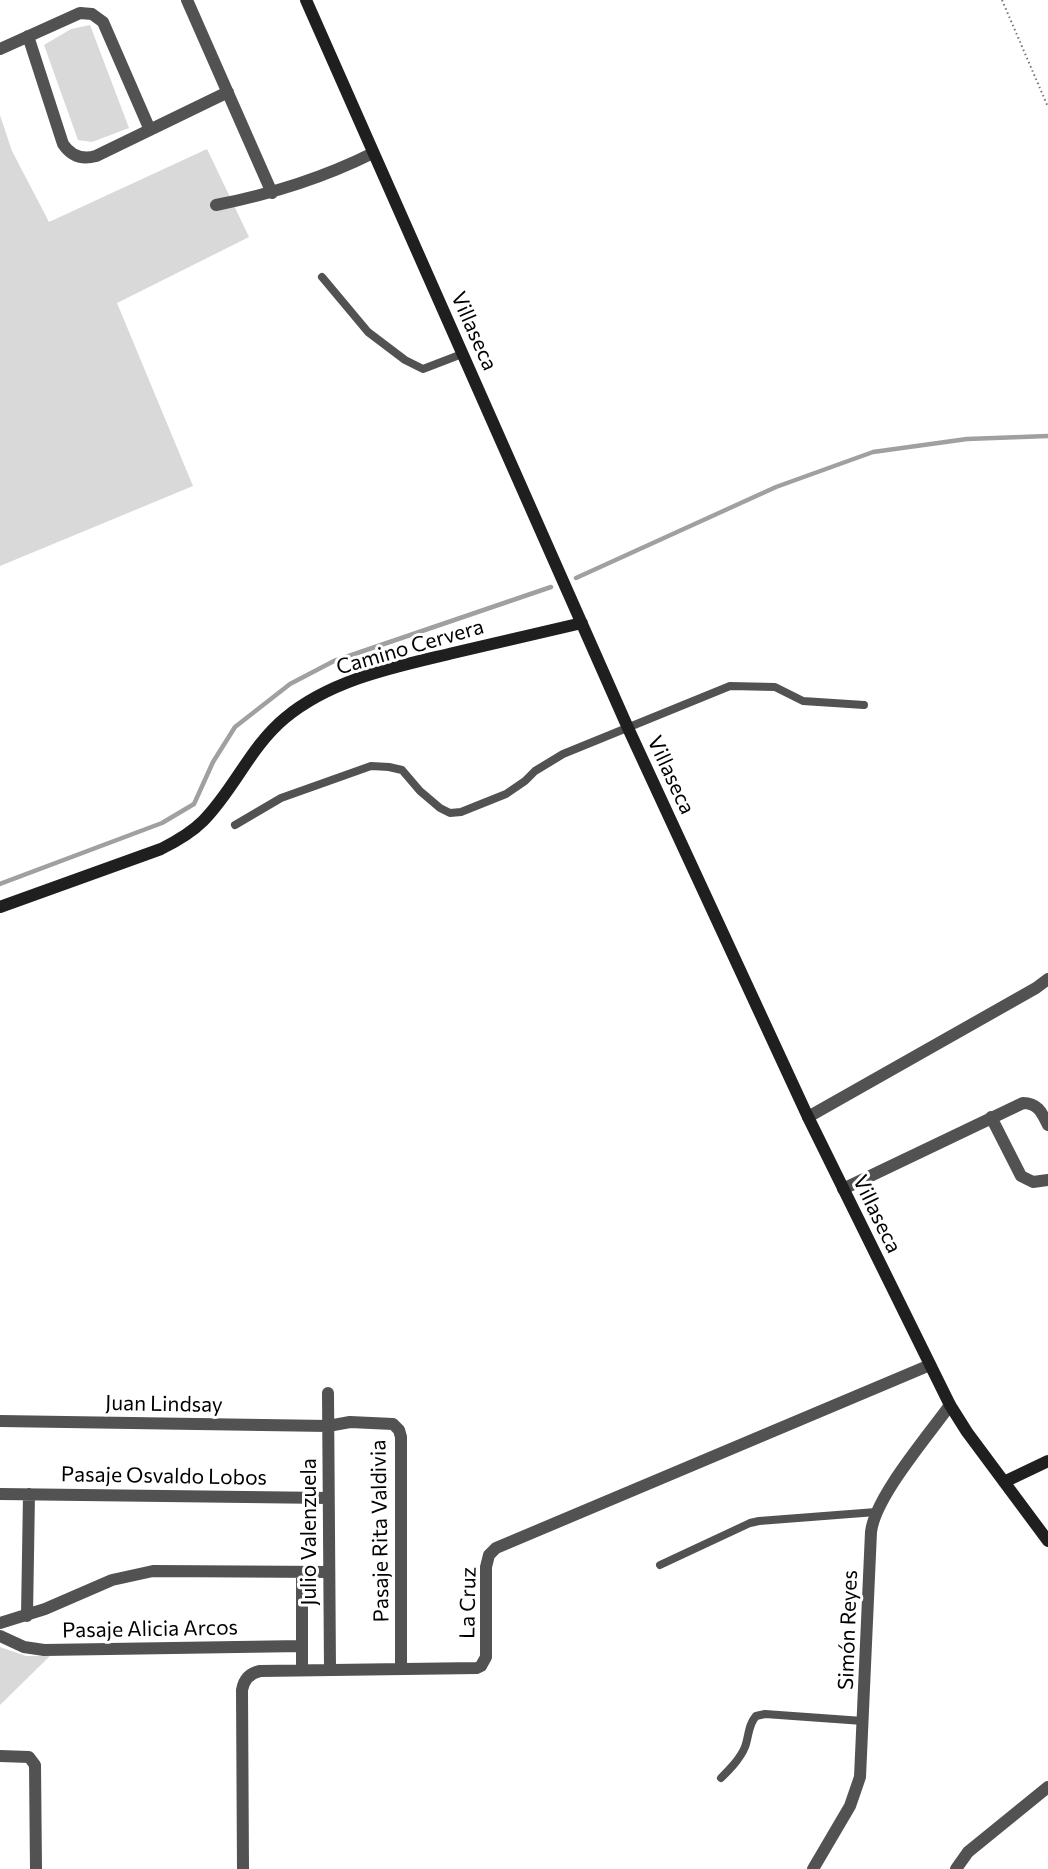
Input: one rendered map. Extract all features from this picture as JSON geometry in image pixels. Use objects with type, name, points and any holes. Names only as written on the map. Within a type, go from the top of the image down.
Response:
[{"type":"main road","name":"Villaseca","points":[[306,0],[628,728],[808,1118],[950,1405],[1004,1482],[1043,1525],[1048,1541]]},
{"type":"main road","name":"Camino Cervera","points":[[0,907],[161,849],[182,838],[211,812],[252,753],[274,728],[298,708],[325,693],[383,671],[582,623]]},
{"type":"main road","points":[[1004,1482],[1048,1461]]},
{"type":"street","points":[[187,0],[272,193]]},
{"type":"street","points":[[0,49],[80,13],[96,15],[103,22],[150,130]]},
{"type":"street","points":[[28,36],[63,144],[71,154],[77,156],[90,158],[228,92]]},
{"type":"street","points":[[216,205],[272,193],[324,175],[373,153]]},
{"type":"street","points":[[808,1118],[1048,979]]},
{"type":"street","points":[[843,1189],[1019,1104],[1027,1103],[1038,1108],[1048,1125]]},
{"type":"street","points":[[991,1118],[1021,1176],[1033,1182],[1048,1179]]},
{"type":"street","name":"La Cruz","points":[[243,1869],[243,1685],[248,1677],[256,1672],[302,1670],[477,1668],[486,1657],[486,1567],[489,1555],[496,1548],[930,1365]]},
{"type":"street","name":"Julio Valenzuela","points":[[328,1393],[330,1670]]},
{"type":"street","name":"Simón Reyes","points":[[813,1869],[850,1806],[857,1788],[861,1766],[871,1532],[876,1512],[891,1486],[950,1405]]},
{"type":"street","name":"Juan Lindsay","points":[[0,1421],[328,1426]]},
{"type":"street","name":"Pasaje Rita Valdivia","points":[[328,1426],[341,1422],[386,1422],[393,1424],[400,1433],[401,1669]]},
{"type":"street","name":"Pasaje Osvaldo Lobos","points":[[0,1494],[328,1498]]},
{"type":"street","points":[[27,1616],[29,1494]]},
{"type":"street","points":[[0,1623],[27,1616],[92,1587],[142,1573],[174,1570],[328,1572]]},
{"type":"street","name":"Julio Valenzuela","points":[[302,1572],[302,1670]]},
{"type":"street","name":"Pasaje Alicia Arcos","points":[[0,1636],[24,1647],[44,1650],[302,1646]]},
{"type":"street","points":[[0,1756],[24,1756],[34,1762],[36,1869]]},
{"type":"street","points":[[956,1869],[968,1852],[1048,1787]]},
{"type":"lane","points":[[322,277],[368,332],[405,360],[423,369],[462,354]]},
{"type":"lane","points":[[235,825],[281,798],[371,766],[389,766],[402,770],[420,791],[440,808],[450,813],[461,812],[506,794],[535,771],[563,754],[730,686],[775,687],[803,701],[864,705]]},
{"type":"lane","points":[[660,1565],[750,1523],[876,1512]]},
{"type":"lane","points":[[721,1778],[741,1755],[746,1745],[751,1722],[756,1716],[765,1714],[863,1721]]},
{"type":"path","points":[[1002,0],[1048,107]]},
{"type":"shaded area","points":[[90,25],[129,128],[92,142],[78,140],[44,45],[71,29]]},
{"type":"shaded area","points":[[0,115],[12,151],[49,222],[207,149],[249,237],[117,303],[193,486],[0,566]]},
{"type":"shaded area","points":[[0,1647],[26,1656],[50,1656],[0,1705]]},
{"type":"waterway","points":[[576,578],[776,487],[873,452],[967,439],[1048,436]]},
{"type":"waterway","points":[[0,884],[162,823],[194,804],[213,762],[235,727],[290,684],[334,661],[551,587]]}]
